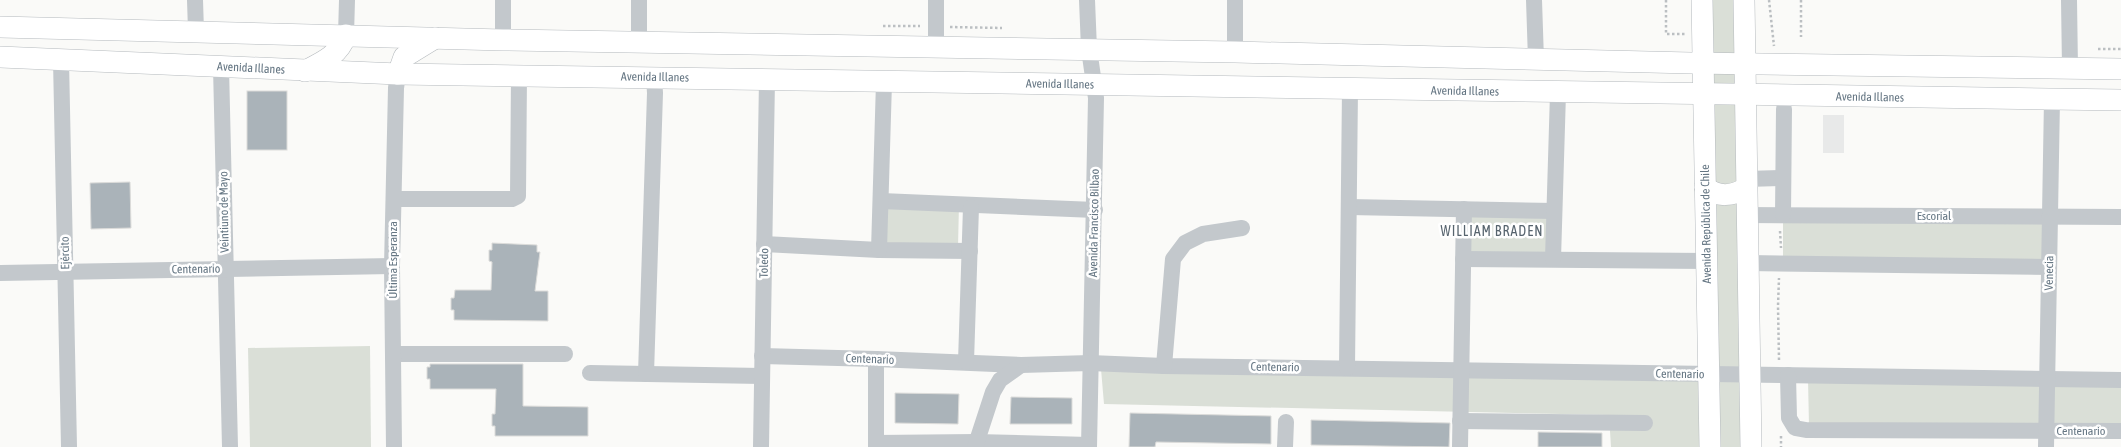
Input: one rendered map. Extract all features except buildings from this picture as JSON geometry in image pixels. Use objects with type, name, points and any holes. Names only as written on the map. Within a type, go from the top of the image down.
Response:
[{"type":"main road","name":"Avenida República de Chile","points":[[1702,0],[1710,447]]},
{"type":"main road","points":[[1744,0],[1751,447]]},
{"type":"main road","points":[[0,27],[503,40],[1089,49],[1746,64],[2121,69]]},
{"type":"main road","points":[[247,33],[242,48],[245,62],[249,68]]},
{"type":"main road","points":[[305,71],[330,58],[338,51],[346,35]]},
{"type":"main road","points":[[398,74],[404,57],[438,37]]},
{"type":"main road","points":[[503,40],[504,60],[509,75]]},
{"type":"main road","name":"Avenida Illanes","points":[[0,57],[398,74],[1745,96],[2121,100]]},
{"type":"main road","points":[[1705,187],[1716,194],[1726,195],[1740,192],[1746,183]]},
{"type":"street","points":[[195,0],[196,32]]},
{"type":"street","points":[[346,35],[347,0]]},
{"type":"street","points":[[503,0],[503,40]]},
{"type":"street","points":[[639,0],[639,41]]},
{"type":"street","points":[[936,0],[936,47]]},
{"type":"street","name":"Avenida Francisco Bilbao","points":[[1087,0],[1089,49],[1095,84],[1095,210],[1089,446]]},
{"type":"street","points":[[1235,0],[1235,52]]},
{"type":"street","points":[[1534,0],[1536,60]]},
{"type":"street","points":[[2069,0],[2070,68]]},
{"type":"street","name":"Ejército","points":[[61,60],[69,447]]},
{"type":"street","name":"Veintiuno de Mayo","points":[[221,67],[230,447]]},
{"type":"street","name":"Última Esperanza","points":[[394,447],[392,266],[398,74]]},
{"type":"street","points":[[394,199],[512,199],[518,196],[520,112],[509,75]]},
{"type":"street","points":[[646,374],[654,77]]},
{"type":"street","name":"Toledo","points":[[761,447],[767,79]]},
{"type":"street","points":[[880,250],[884,82]]},
{"type":"street","points":[[1347,368],[1350,89]]},
{"type":"street","points":[[1553,259],[1558,92]]},
{"type":"street","name":"Venecia","points":[[2046,439],[2052,99]]},
{"type":"street","points":[[1783,215],[1784,109]]},
{"type":"street","points":[[1746,183],[1782,178]]},
{"type":"street","points":[[881,201],[971,207],[1095,210]]},
{"type":"street","points":[[966,362],[971,207]]},
{"type":"street","points":[[1349,207],[1554,211]]},
{"type":"street","points":[[1460,447],[1464,209]]},
{"type":"street","name":"Escorial","points":[[1747,215],[2121,217]]},
{"type":"street","points":[[1164,366],[1173,259],[1185,243],[1203,234],[1242,228]]},
{"type":"street","points":[[764,244],[880,250],[970,251]]},
{"type":"street","points":[[1463,259],[1707,261]]},
{"type":"street","points":[[1748,263],[2049,266]]},
{"type":"street","name":"Centenario","points":[[0,273],[392,266]]},
{"type":"street","points":[[393,354],[565,354]]},
{"type":"street","name":"Centenario","points":[[762,356],[1021,365],[1090,363],[1164,366],[2121,380]]},
{"type":"street","points":[[876,359],[876,445],[1089,446]]},
{"type":"street","points":[[975,444],[993,392],[1000,380],[1021,365]]},
{"type":"street","points":[[590,373],[762,376]]},
{"type":"street","name":"Centenario","points":[[1788,376],[1789,418],[1795,428],[2046,439],[2121,431]]},
{"type":"street","points":[[1460,421],[1645,423]]},
{"type":"street","points":[[1285,447],[1286,422]]},
{"type":"path","points":[[1666,0],[1666,34],[1690,34]]},
{"type":"path","points":[[1801,0],[1802,37]]},
{"type":"shaded area","points":[[1710,0],[1735,0],[1741,447],[1717,447]]},
{"type":"shaded area","points":[[1823,115],[1844,115],[1844,153],[1823,153]]},
{"type":"shaded area","points":[[876,203],[959,204],[958,247],[875,246]]},
{"type":"shaded area","points":[[1470,216],[1551,217],[1550,255],[1469,254]]},
{"type":"shaded area","points":[[1783,219],[2042,221],[2042,262],[1783,260]]},
{"type":"shaded area","points":[[370,346],[371,447],[250,447],[248,348]]},
{"type":"shaded area","points":[[1101,369],[1699,380],[1699,447],[1611,447],[1609,415],[1104,404]]},
{"type":"shaded area","points":[[1808,379],[2121,383],[2121,428],[1809,426]]},
{"type":"district","name":"WILLIAM BRADEN","points":[[1492,231]]}]
